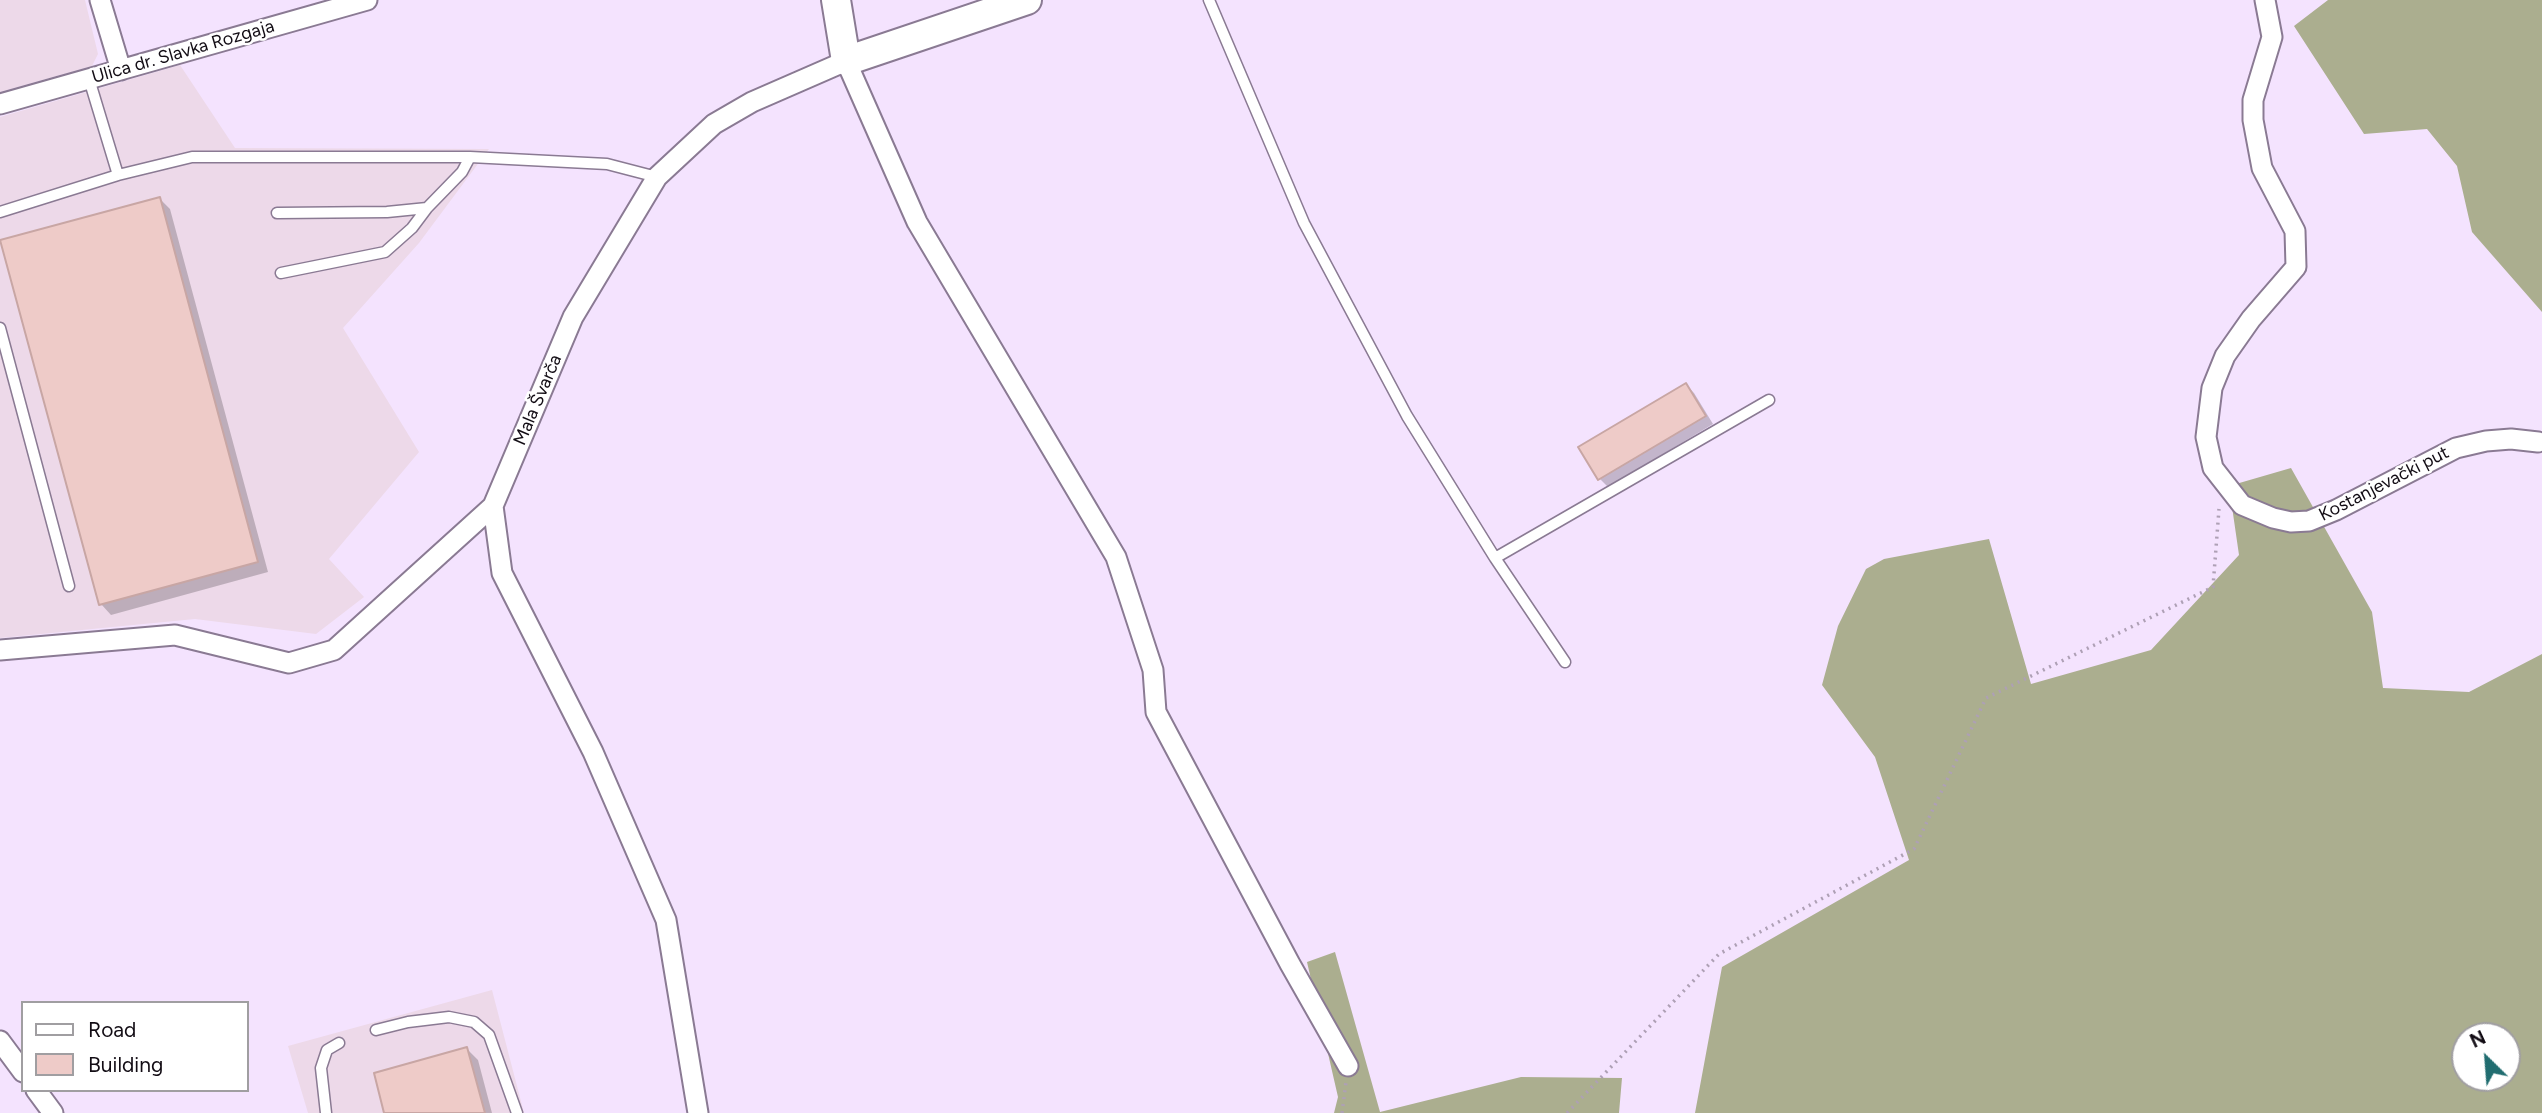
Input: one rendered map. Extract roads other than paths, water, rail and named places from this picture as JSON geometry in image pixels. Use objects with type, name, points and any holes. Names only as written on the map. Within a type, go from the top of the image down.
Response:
[{"type":"street","points":[[100,0],[121,70]]},
{"type":"street","name":"Ulica dr. Slavka Rozgaja","points":[[0,104],[367,0]]},
{"type":"street","points":[[836,0],[846,61],[917,222],[1116,557],[1153,670],[1156,712],[1290,964],[1348,1066]]},
{"type":"street","name":"Mala Švarča","points":[[0,650],[175,635],[289,663],[334,650],[493,506],[573,317],[657,177],[714,124],[752,102],[846,61],[1027,0]]},
{"type":"street","name":"Kostanjevački put","points":[[2265,0],[2272,37],[2253,100],[2253,120],[2262,168],[2295,231],[2296,267],[2238,337],[2225,356],[2212,388],[2206,437],[2213,467],[2221,481],[2242,505],[2273,518],[2291,522],[2309,521],[2336,510],[2456,448],[2511,439],[2538,442]]},
{"type":"street","points":[[493,506],[502,573],[593,752],[666,920],[698,1113]]},
{"type":"street","points":[[0,1041],[21,1069]]},
{"type":"street","points":[[37,1092],[53,1113]]},
{"type":"lane","points":[[1209,0],[1304,223],[1407,416],[1495,558],[1565,662]]},
{"type":"lane","points":[[89,79],[118,175]]},
{"type":"lane","points":[[0,212],[118,175],[192,157],[470,157],[607,164],[657,177]]},
{"type":"lane","points":[[281,273],[385,252],[412,228],[461,172],[470,157]]},
{"type":"lane","points":[[277,213],[387,212],[427,208]]},
{"type":"lane","points":[[0,328],[69,586]]},
{"type":"lane","points":[[1495,558],[1769,400]]},
{"type":"lane","points":[[376,1030],[408,1022],[449,1017],[474,1022],[489,1035],[517,1113]]},
{"type":"lane","points":[[326,1113],[321,1068],[327,1051],[339,1043]]}]
